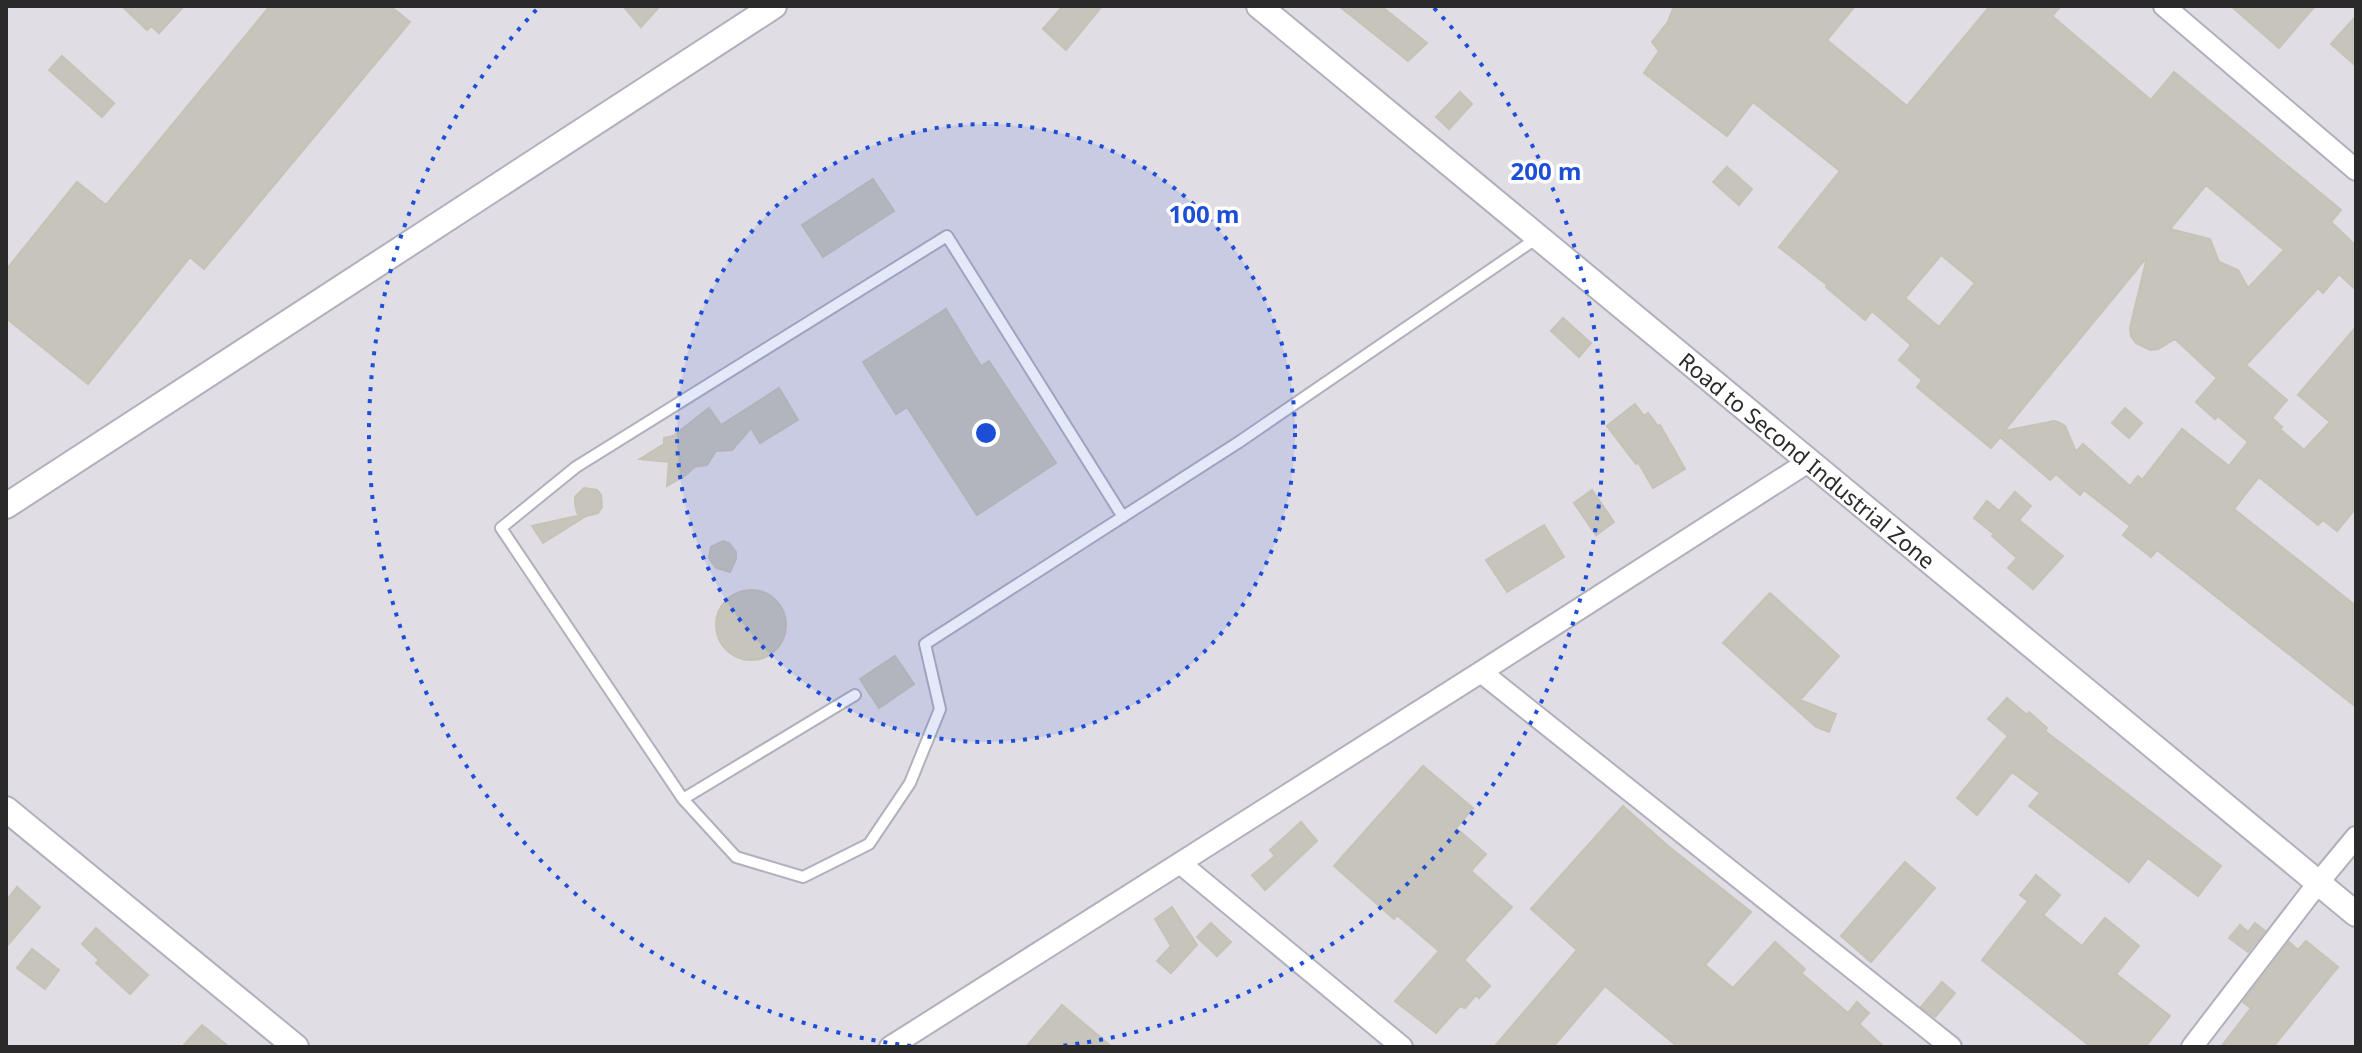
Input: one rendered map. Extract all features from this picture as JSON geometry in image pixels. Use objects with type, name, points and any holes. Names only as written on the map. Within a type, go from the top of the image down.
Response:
[{"type":"street","points":[[6,506],[774,6]]},
{"type":"street","name":"Road to Second Industrial Zone","points":[[1259,6],[2356,914]]},
{"type":"street","points":[[2164,6],[2356,170]]},
{"type":"street","points":[[890,1047],[1808,462]]},
{"type":"street","points":[[1481,672],[1951,1047]]},
{"type":"street","points":[[6,809],[296,1047]]},
{"type":"street","points":[[2192,1047],[2356,837]]},
{"type":"street","points":[[1180,863],[1402,1047]]},
{"type":"lane","points":[[1123,517],[947,236],[576,467],[501,528],[683,799],[736,857],[803,877],[869,844],[910,783],[940,709],[925,644],[1123,517],[1239,442],[1537,238]]},
{"type":"lane","points":[[683,799],[855,695]]},
{"type":"shaded area","points":[[6,6],[2356,6],[2356,1047],[6,1047]]},
{"type":"building","points":[[122,6],[184,6],[159,33],[151,26],[147,30]]},
{"type":"building","points":[[270,6],[390,6],[410,22],[204,269],[190,257],[88,384],[6,318],[6,270],[77,182],[106,205]]},
{"type":"building","points":[[623,6],[660,6],[641,27]]},
{"type":"building","points":[[1063,6],[1102,6],[1066,50],[1043,29]]},
{"type":"building","points":[[1339,6],[1381,6],[1427,43],[1408,61]]},
{"type":"building","points":[[1674,6],[1855,6],[1827,40],[1907,106],[1990,6],[2061,6],[2052,16],[2151,100],[2174,72],[2341,210],[2331,222],[2356,246],[2356,290],[2339,274],[2323,293],[2318,288],[2246,365],[2287,400],[2272,418],[2304,450],[2330,422],[2298,395],[2356,327],[2356,508],[2337,531],[2323,520],[2318,525],[2259,477],[2234,509],[2356,606],[2356,707],[2157,550],[2151,557],[2123,535],[2130,526],[2084,490],[2080,495],[2056,474],[2050,480],[2000,437],[1991,448],[1917,387],[1922,380],[1899,360],[1911,345],[1872,311],[1865,320],[1779,247],[1840,171],[1753,102],[1727,136],[1644,73],[1659,51],[1652,42],[1668,22]],"holes":[[[2206,185],[2284,250],[2248,288],[2238,270],[2219,262],[2210,239],[2170,229]],[[1941,255],[1975,283],[1939,327],[1905,298]],[[2147,257],[2130,328],[2131,336],[2136,343],[2150,350],[2175,339],[2217,378],[2196,402],[2248,442],[2229,466],[2182,429],[2142,480],[2138,476],[2130,486],[2083,444],[2076,452],[2065,426],[2060,423],[2054,421],[2004,431]]]},
{"type":"building","points":[[2231,6],[2315,6],[2279,48]]},
{"type":"building","points":[[2356,16],[2356,66],[2331,44]]},
{"type":"building","points":[[62,56],[114,103],[102,117],[49,70]]},
{"type":"building","points":[[1460,92],[1472,104],[1449,129],[1436,117]]},
{"type":"building","points":[[1727,167],[1752,189],[1739,205],[1713,182]]},
{"type":"building","points":[[873,179],[894,211],[823,257],[802,225]]},
{"type":"building","points":[[946,309],[981,366],[989,361],[1056,463],[977,515],[907,407],[896,414],[863,362]]},
{"type":"building","points":[[1563,318],[1591,343],[1579,357],[1551,331]]},
{"type":"building","points":[[779,388],[798,420],[760,443],[751,428],[732,450],[716,451],[707,465],[694,467],[667,486],[669,462],[640,459],[664,444],[664,438],[673,436],[709,408],[721,425]]},
{"type":"building","points":[[1635,404],[1644,416],[1648,413],[1660,425],[1685,469],[1653,488],[1638,462],[1636,464],[1607,426]]},
{"type":"building","points":[[2125,408],[2142,423],[2129,438],[2112,423]]},
{"type":"building","points":[[584,488],[597,490],[601,495],[602,507],[598,513],[586,516],[543,543],[532,526],[582,515],[577,513],[575,497]]},
{"type":"building","points":[[1592,490],[1614,522],[1596,535],[1574,503]]},
{"type":"building","points":[[2015,492],[2031,506],[2019,520],[2063,556],[2033,589],[2008,568],[2017,558],[1974,518],[1987,501],[1999,511]]},
{"type":"building","points":[[1544,525],[1564,557],[1507,592],[1486,560]]},
{"type":"building","points":[[723,541],[736,552],[730,572],[716,568],[709,558],[711,547]]},
{"type":"building","points":[[751,590],[776,600],[786,625],[776,650],[751,660],[726,650],[716,625],[726,600]]},
{"type":"building","points":[[1770,593],[1839,656],[1800,700],[1836,714],[1829,732],[1816,727],[1723,643]]},
{"type":"building","points":[[895,656],[914,684],[879,708],[860,679]]},
{"type":"building","points":[[2007,698],[2027,715],[2029,712],[2047,728],[2045,731],[2221,866],[2198,896],[2148,858],[2129,882],[2029,806],[2040,793],[2012,772],[1977,815],[1957,798],[2008,736],[1988,719]]},
{"type":"building","points":[[1423,766],[1473,808],[1456,828],[1486,854],[1471,871],[1512,907],[1464,960],[1490,986],[1479,998],[1476,995],[1465,1008],[1460,1006],[1436,1033],[1395,1001],[1439,951],[1397,915],[1394,919],[1334,866]]},
{"type":"building","points":[[1623,806],[1751,912],[1705,965],[1733,988],[1775,942],[1805,969],[1801,973],[1848,1013],[1857,1002],[1869,1013],[1859,1024],[1884,1047],[1678,1047],[1605,986],[1553,1047],[1494,1047],[1577,950],[1531,909]]},
{"type":"building","points":[[1301,822],[1317,841],[1265,890],[1252,875],[1275,856],[1270,850]]},
{"type":"building","points":[[1905,862],[1935,888],[1871,962],[1841,936]]},
{"type":"building","points":[[2036,875],[2060,895],[2043,915],[2082,946],[2105,918],[2139,946],[2116,974],[2170,1016],[2145,1047],[2091,1047],[1982,960],[2028,901],[2020,895]]},
{"type":"building","points":[[17,887],[40,907],[6,947],[6,901]]},
{"type":"building","points":[[1172,907],[1197,945],[1171,973],[1157,961],[1171,946],[1155,919]]},
{"type":"building","points":[[1211,923],[1231,942],[1217,956],[1197,937]]},
{"type":"building","points":[[2255,923],[2265,931],[2248,952],[2229,938],[2240,925],[2248,932]]},
{"type":"building","points":[[96,928],[148,975],[130,994],[96,963],[99,960],[82,944]]},
{"type":"building","points":[[2306,941],[2338,967],[2273,1047],[2221,1047],[2251,1008],[2243,1002],[2289,942],[2298,950]]},
{"type":"building","points":[[32,949],[59,970],[45,989],[17,968]]},
{"type":"building","points":[[1942,982],[1955,993],[1935,1017],[1921,1007]]},
{"type":"building","points":[[1062,1005],[1112,1047],[1026,1047]]},
{"type":"building","points":[[202,1025],[229,1047],[182,1047]]}]
